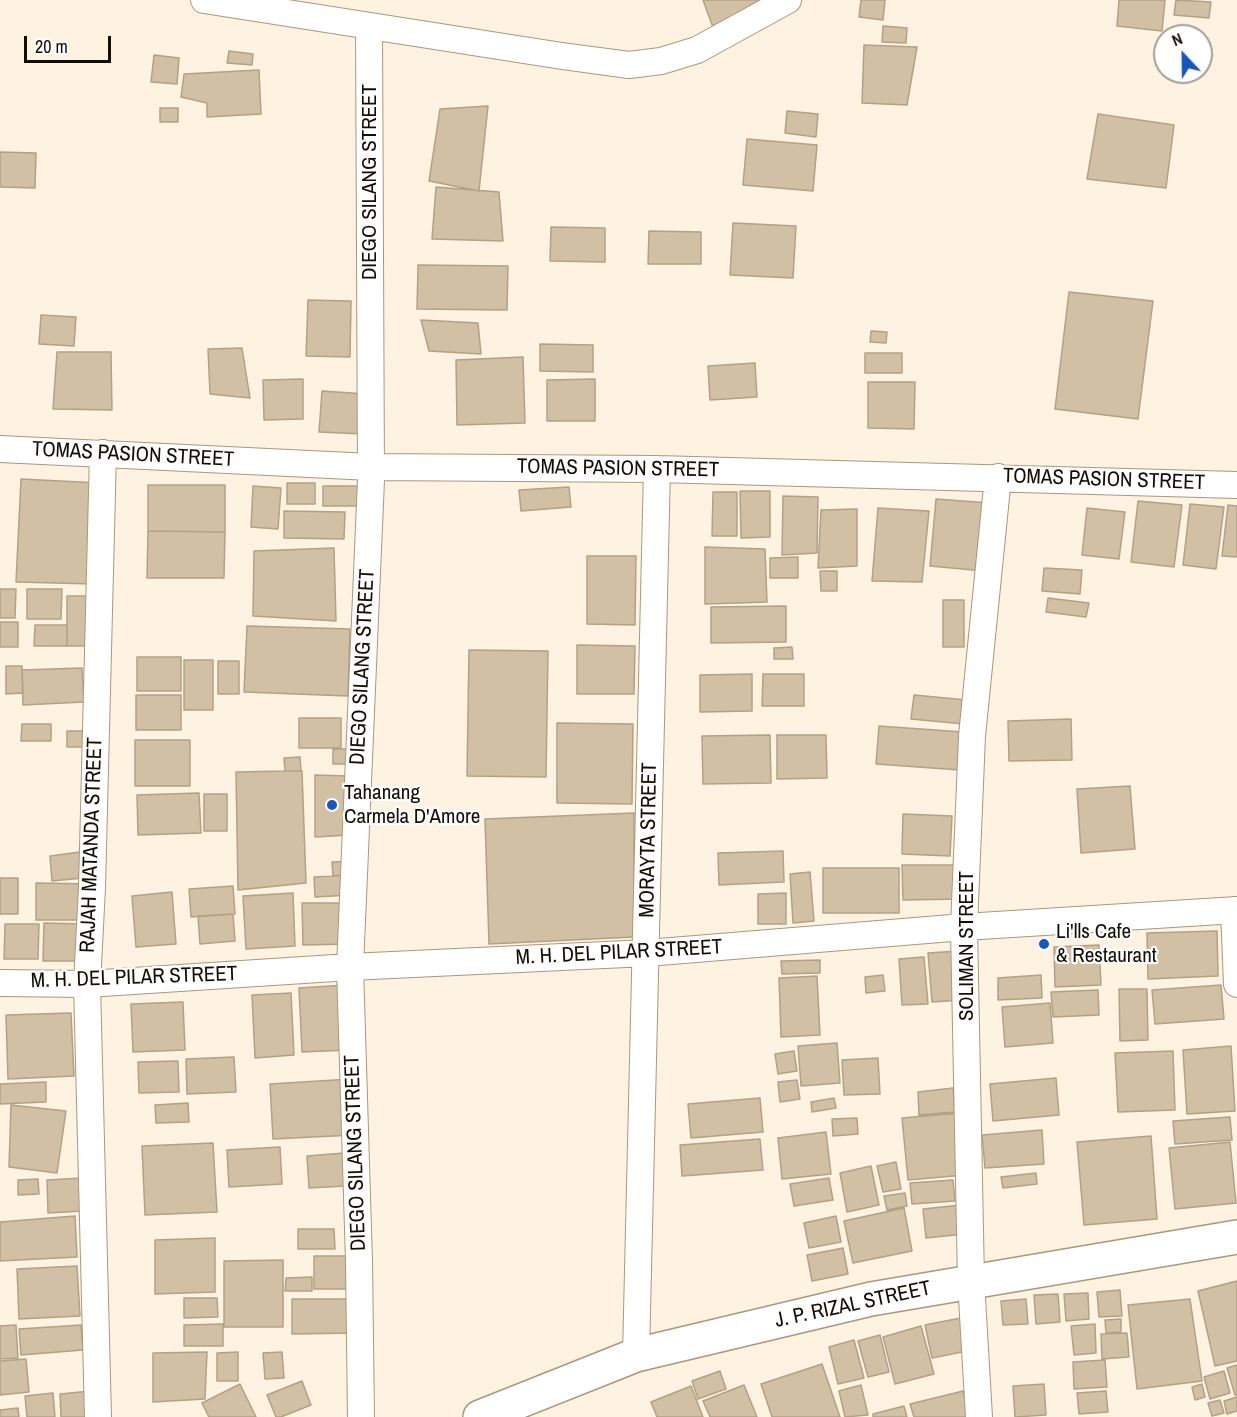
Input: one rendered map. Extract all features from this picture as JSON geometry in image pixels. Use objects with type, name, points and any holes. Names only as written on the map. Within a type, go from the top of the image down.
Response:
[{"type":"main road","name":"J. P. RIZAL STREET","points":[[480,1417],[636,1355],[871,1299],[1237,1237]]},
{"type":"street","points":[[204,0],[629,65],[661,62],[697,50],[788,0]]},
{"type":"street","name":"DIEGO SILANG STREET","points":[[361,1417],[350,967],[371,467],[369,26]]},
{"type":"street","name":"TOMAS PASION STREET","points":[[0,449],[371,467],[657,469],[1237,485]]},
{"type":"street","name":"RAJAH MATANDA STREET","points":[[98,1417],[87,984],[92,888],[103,453]]},
{"type":"street","name":"MORAYTA STREET","points":[[636,1355],[657,469]]},
{"type":"street","name":"SOLIMAN STREET","points":[[979,1417],[971,1281],[964,927],[972,736],[998,477]]},
{"type":"street","points":[[1236,910],[1237,984]]},
{"type":"street","name":"M. H. DEL PILAR STREET","points":[[0,983],[87,984],[350,967],[647,953],[964,927],[1236,910]]},
{"type":"building","points":[[703,0],[771,0],[715,33]]},
{"type":"building","points":[[861,0],[885,0],[883,20],[859,17]]},
{"type":"building","points":[[1119,0],[1165,0],[1163,24],[1153,24],[1153,30],[1117,26]]},
{"type":"building","points":[[1176,0],[1211,2],[1209,18],[1174,15]]},
{"type":"building","points":[[883,26],[907,28],[906,43],[882,42]]},
{"type":"building","points":[[864,45],[917,47],[907,105],[862,103]]},
{"type":"building","points":[[229,51],[253,54],[252,65],[227,63]]},
{"type":"building","points":[[154,55],[179,58],[177,84],[151,82]]},
{"type":"building","points":[[259,70],[261,114],[207,117],[207,103],[181,97],[184,74]]},
{"type":"building","points":[[488,106],[479,191],[429,181],[440,109]]},
{"type":"building","points":[[160,108],[178,108],[178,122],[160,122]]},
{"type":"building","points":[[787,111],[818,114],[816,137],[785,133]]},
{"type":"building","points":[[1098,114],[1174,125],[1166,188],[1087,179]]},
{"type":"building","points":[[747,139],[817,145],[813,191],[743,185]]},
{"type":"building","points":[[0,152],[36,153],[35,188],[0,187]]},
{"type":"building","points":[[436,187],[499,192],[503,241],[432,239]]},
{"type":"building","points":[[733,223],[796,226],[793,278],[730,275]]},
{"type":"building","points":[[551,227],[605,228],[605,262],[550,261]]},
{"type":"building","points":[[649,231],[701,232],[701,264],[648,264]]},
{"type":"building","points":[[418,265],[508,266],[507,310],[417,309]]},
{"type":"building","points":[[1069,292],[1153,301],[1138,419],[1055,409]]},
{"type":"building","points":[[308,300],[351,301],[350,357],[306,356]]},
{"type":"building","points":[[41,315],[76,317],[74,346],[39,344]]},
{"type":"building","points":[[421,320],[478,323],[481,354],[429,351]]},
{"type":"building","points":[[871,331],[887,332],[886,343],[870,342]]},
{"type":"building","points":[[540,344],[593,345],[593,372],[540,371]]},
{"type":"building","points":[[242,348],[250,398],[210,394],[208,349]]},
{"type":"building","points":[[57,352],[111,352],[112,410],[53,409]]},
{"type":"building","points":[[865,353],[902,353],[902,373],[865,373]]},
{"type":"building","points":[[523,357],[525,423],[457,425],[456,360]]},
{"type":"building","points":[[755,363],[757,397],[710,400],[708,366]]},
{"type":"building","points":[[303,379],[303,419],[264,420],[263,380]]},
{"type":"building","points":[[595,379],[595,421],[547,421],[547,380]]},
{"type":"building","points":[[868,382],[915,382],[914,429],[868,428]]},
{"type":"building","points":[[322,391],[366,394],[363,434],[319,432]]},
{"type":"building","points":[[21,479],[100,483],[95,584],[16,582]]},
{"type":"building","points":[[287,483],[315,483],[315,504],[287,504]]},
{"type":"building","points":[[148,485],[225,485],[225,532],[148,531]]},
{"type":"building","points":[[253,486],[281,488],[278,529],[251,527]]},
{"type":"building","points":[[323,486],[363,486],[363,506],[323,506]]},
{"type":"building","points":[[569,487],[571,507],[521,511],[519,490]]},
{"type":"building","points":[[740,491],[770,491],[770,537],[741,538]]},
{"type":"building","points":[[713,492],[737,492],[737,536],[712,536]]},
{"type":"building","points":[[783,496],[818,497],[817,553],[782,555]]},
{"type":"building","points":[[936,499],[990,503],[984,571],[930,566]]},
{"type":"building","points":[[1138,501],[1182,505],[1174,567],[1131,562]]},
{"type":"building","points":[[1190,504],[1224,507],[1216,569],[1183,565]]},
{"type":"building","points":[[1228,505],[1237,506],[1237,557],[1222,556]]},
{"type":"building","points":[[878,508],[929,511],[922,582],[872,581]]},
{"type":"building","points":[[1087,508],[1125,512],[1119,559],[1082,555]]},
{"type":"building","points":[[857,509],[857,566],[818,568],[821,510]]},
{"type":"building","points":[[284,511],[345,512],[344,539],[284,538]]},
{"type":"building","points":[[148,531],[225,532],[224,578],[147,578]]},
{"type":"building","points":[[705,547],[765,549],[767,602],[705,604]]},
{"type":"building","points":[[334,548],[336,621],[253,616],[254,551]]},
{"type":"building","points":[[587,556],[636,556],[635,625],[587,624]]},
{"type":"building","points":[[798,557],[798,578],[770,578],[770,558]]},
{"type":"building","points":[[1044,568],[1082,570],[1080,594],[1042,591]]},
{"type":"building","points":[[820,571],[837,571],[837,591],[821,591]]},
{"type":"building","points":[[0,589],[16,589],[15,618],[0,618]]},
{"type":"building","points":[[27,589],[62,589],[61,619],[27,619]]},
{"type":"building","points":[[67,596],[95,596],[95,646],[67,646]]},
{"type":"building","points":[[1048,598],[1089,603],[1086,617],[1046,612]]},
{"type":"building","points":[[943,600],[964,600],[964,647],[943,647]]},
{"type":"building","points":[[786,606],[786,642],[711,643],[711,607]]},
{"type":"building","points":[[0,622],[18,622],[18,647],[0,647]]},
{"type":"building","points":[[35,625],[67,625],[67,646],[34,646]]},
{"type":"building","points":[[247,626],[350,629],[348,696],[244,692]]},
{"type":"building","points":[[577,645],[635,646],[634,694],[577,694]]},
{"type":"building","points":[[792,647],[793,659],[774,659],[774,648]]},
{"type":"building","points":[[469,650],[548,651],[546,777],[467,776]]},
{"type":"building","points":[[137,657],[181,657],[181,691],[137,691]]},
{"type":"building","points":[[184,660],[213,660],[213,710],[184,710]]},
{"type":"building","points":[[218,661],[239,661],[239,694],[218,694]]},
{"type":"building","points":[[6,666],[22,666],[23,693],[6,694]]},
{"type":"building","points":[[82,668],[84,702],[23,705],[22,670]]},
{"type":"building","points":[[752,674],[752,711],[700,712],[700,675]]},
{"type":"building","points":[[763,674],[804,674],[804,706],[762,706]]},
{"type":"building","points":[[136,695],[181,695],[181,730],[136,730]]},
{"type":"building","points":[[914,695],[967,700],[964,724],[911,719]]},
{"type":"building","points":[[299,718],[341,718],[341,748],[299,748]]},
{"type":"building","points":[[1071,719],[1072,760],[1009,761],[1008,721]]},
{"type":"building","points":[[557,723],[633,724],[632,804],[557,803]]},
{"type":"building","points":[[22,724],[51,724],[51,741],[21,741]]},
{"type":"building","points":[[879,726],[963,732],[960,770],[876,764]]},
{"type":"building","points":[[67,731],[84,731],[84,747],[67,747]]},
{"type":"building","points":[[770,735],[771,783],[703,784],[702,736]]},
{"type":"building","points":[[777,735],[826,735],[827,778],[777,779]]},
{"type":"building","points":[[135,740],[190,740],[190,786],[135,786]]},
{"type":"building","points":[[333,749],[351,749],[351,764],[333,764]]},
{"type":"building","points":[[300,757],[301,771],[285,771],[284,758]]},
{"type":"building","points":[[302,771],[306,883],[238,890],[236,772]]},
{"type":"building","name":"Tahanang Carmela D'Amore","points":[[315,775],[348,776],[349,835],[315,837]]},
{"type":"building","points":[[1130,786],[1135,849],[1081,853],[1077,789]]},
{"type":"building","points":[[199,793],[201,833],[138,835],[137,795]]},
{"type":"building","points":[[204,794],[227,794],[227,831],[204,831]]},
{"type":"building","points":[[634,813],[634,937],[489,944],[485,819]]},
{"type":"building","points":[[903,814],[952,816],[950,856],[902,854]]},
{"type":"building","points":[[783,851],[784,882],[719,885],[718,853]]},
{"type":"building","points":[[80,852],[83,878],[52,881],[50,856]]},
{"type":"building","points":[[353,861],[353,874],[333,876],[332,862]]},
{"type":"building","points":[[902,865],[962,865],[962,899],[903,900]]},
{"type":"building","points":[[823,868],[899,868],[899,913],[823,913]]},
{"type":"building","points":[[810,872],[814,921],[793,923],[790,874]]},
{"type":"building","points":[[351,875],[352,895],[315,897],[314,877]]},
{"type":"building","points":[[0,878],[18,878],[18,914],[0,914]]},
{"type":"building","points":[[36,883],[89,884],[88,920],[36,920]]},
{"type":"building","points":[[233,886],[235,914],[191,917],[189,889]]},
{"type":"building","points":[[172,892],[176,944],[136,947],[132,896]]},
{"type":"building","points":[[293,893],[295,946],[246,949],[243,896]]},
{"type":"building","points":[[786,893],[786,924],[758,924],[758,894]]},
{"type":"building","points":[[302,903],[349,903],[350,944],[303,945]]},
{"type":"building","points":[[233,914],[235,941],[200,944],[198,916]]},
{"type":"building","points":[[44,923],[85,924],[85,961],[43,961]]},
{"type":"building","points":[[5,924],[39,924],[38,959],[4,959]]},
{"type":"building","points":[[1217,931],[1218,976],[1148,979],[1147,933]]},
{"type":"building","points":[[1099,945],[1101,985],[1055,987],[1054,947]]},
{"type":"building","points":[[959,951],[962,1000],[932,1002],[928,953]]},
{"type":"building","points":[[924,957],[928,1004],[902,1005],[899,959]]},
{"type":"building","points":[[820,960],[820,973],[782,974],[781,961]]},
{"type":"building","points":[[883,975],[885,991],[866,993],[865,977]]},
{"type":"building","points":[[1041,975],[1042,998],[998,1000],[998,978]]},
{"type":"building","points":[[817,976],[820,1035],[781,1037],[779,978]]},
{"type":"building","points":[[346,985],[349,1050],[302,1052],[299,988]]},
{"type":"building","points":[[1221,985],[1224,1019],[1155,1024],[1152,990]]},
{"type":"building","points":[[1119,989],[1147,989],[1148,1040],[1120,1041]]},
{"type":"building","points":[[1098,990],[1099,1015],[1053,1017],[1051,992]]},
{"type":"building","points":[[291,993],[294,1055],[255,1058],[252,995]]},
{"type":"building","points":[[183,1002],[185,1050],[133,1052],[131,1004]]},
{"type":"building","points":[[1050,1003],[1053,1043],[1005,1047],[1002,1007]]},
{"type":"building","points":[[71,1013],[74,1076],[8,1079],[6,1015]]},
{"type":"building","points":[[837,1043],[840,1083],[801,1086],[798,1046]]},
{"type":"building","points":[[1231,1046],[1235,1111],[1187,1114],[1183,1050]]},
{"type":"building","points":[[794,1051],[797,1071],[778,1074],[775,1054]]},
{"type":"building","points":[[1173,1051],[1175,1110],[1118,1112],[1115,1053]]},
{"type":"building","points":[[234,1057],[236,1092],[187,1094],[186,1059]]},
{"type":"building","points":[[878,1058],[880,1094],[844,1095],[842,1060]]},
{"type":"building","points":[[178,1061],[179,1092],[139,1093],[138,1062]]},
{"type":"building","points":[[1056,1078],[1059,1115],[993,1121],[990,1084]]},
{"type":"building","points":[[351,1079],[354,1135],[273,1139],[270,1084]]},
{"type":"building","points":[[797,1080],[800,1099],[780,1102],[778,1082]]},
{"type":"building","points":[[46,1082],[46,1102],[0,1104],[0,1084]]},
{"type":"building","points":[[953,1088],[955,1112],[919,1115],[918,1092]]},
{"type":"building","points":[[760,1098],[763,1132],[691,1138],[688,1104]]},
{"type":"building","points":[[834,1098],[836,1108],[812,1112],[811,1102]]},
{"type":"building","points":[[188,1103],[189,1122],[156,1123],[155,1105]]},
{"type":"building","points":[[11,1105],[66,1111],[57,1173],[9,1167]]},
{"type":"building","points":[[959,1113],[965,1175],[908,1180],[902,1118]]},
{"type":"building","points":[[1230,1117],[1232,1140],[1175,1144],[1173,1121]]},
{"type":"building","points":[[857,1118],[858,1134],[833,1136],[832,1119]]},
{"type":"building","points":[[1042,1130],[1044,1164],[985,1168],[982,1135]]},
{"type":"building","points":[[826,1132],[831,1174],[782,1179],[778,1138]]},
{"type":"building","points":[[1151,1136],[1157,1219],[1084,1225],[1077,1142]]},
{"type":"building","points":[[760,1139],[763,1170],[682,1176],[680,1145]]},
{"type":"building","points":[[1230,1142],[1236,1203],[1175,1209],[1169,1148]]},
{"type":"building","points":[[213,1143],[217,1212],[145,1215],[142,1146]]},
{"type":"building","points":[[280,1147],[282,1184],[229,1187],[227,1150]]},
{"type":"building","points":[[344,1153],[346,1186],[309,1188],[307,1156]]},
{"type":"building","points":[[896,1162],[901,1189],[883,1192],[877,1166]]},
{"type":"building","points":[[871,1166],[879,1205],[847,1212],[840,1173]]},
{"type":"building","points":[[1036,1173],[1037,1184],[1003,1188],[1001,1177]]},
{"type":"building","points":[[82,1178],[83,1211],[48,1213],[47,1180]]},
{"type":"building","points":[[829,1178],[833,1200],[794,1206],[790,1184]]},
{"type":"building","points":[[38,1179],[39,1194],[18,1195],[18,1180]]},
{"type":"building","points":[[953,1180],[955,1201],[912,1204],[910,1183]]},
{"type":"building","points":[[905,1193],[907,1206],[887,1210],[884,1196]]},
{"type":"building","points":[[961,1205],[964,1234],[926,1238],[923,1209]]},
{"type":"building","points":[[904,1208],[912,1251],[853,1263],[844,1221]]},
{"type":"building","points":[[75,1216],[77,1257],[0,1261],[0,1222]]},
{"type":"building","points":[[836,1216],[841,1242],[809,1248],[804,1223]]},
{"type":"building","points":[[298,1229],[334,1229],[335,1249],[298,1249]]},
{"type":"building","points":[[215,1238],[215,1292],[155,1294],[155,1240]]},
{"type":"building","points":[[843,1248],[848,1274],[812,1281],[807,1255]]},
{"type":"building","points":[[314,1256],[357,1256],[357,1289],[314,1289]]},
{"type":"building","points":[[283,1260],[283,1327],[224,1327],[224,1261]]},
{"type":"building","points":[[77,1266],[80,1316],[19,1319],[17,1269]]},
{"type":"building","points":[[312,1277],[312,1291],[285,1291],[286,1278]]},
{"type":"building","points":[[1237,1281],[1237,1361],[1215,1366],[1198,1291]]},
{"type":"building","points":[[1120,1290],[1122,1316],[1099,1317],[1097,1292]]},
{"type":"building","points":[[1088,1293],[1089,1319],[1066,1321],[1064,1294]]},
{"type":"building","points":[[1058,1294],[1060,1322],[1036,1324],[1034,1295]]},
{"type":"building","points":[[184,1298],[217,1298],[218,1317],[184,1318]]},
{"type":"building","points":[[292,1299],[353,1299],[353,1333],[292,1334]]},
{"type":"building","points":[[1026,1299],[1028,1324],[1003,1325],[1001,1301]]},
{"type":"building","points":[[1190,1299],[1202,1381],[1137,1389],[1128,1305]]},
{"type":"building","points":[[966,1317],[972,1350],[932,1358],[925,1325]]},
{"type":"building","points":[[1121,1319],[1121,1332],[1106,1333],[1105,1320]]},
{"type":"building","points":[[223,1324],[223,1346],[184,1346],[184,1325]]},
{"type":"building","points":[[1095,1324],[1096,1353],[1074,1355],[1071,1326]]},
{"type":"building","points":[[16,1325],[18,1358],[0,1359],[0,1326]]},
{"type":"building","points":[[81,1325],[83,1350],[21,1355],[19,1329]]},
{"type":"building","points":[[921,1326],[934,1374],[895,1384],[883,1337]]},
{"type":"building","points":[[1127,1333],[1129,1357],[1102,1359],[1101,1334]]},
{"type":"building","points":[[880,1335],[889,1372],[868,1377],[858,1341]]},
{"type":"building","points":[[854,1340],[864,1378],[838,1384],[829,1347]]},
{"type":"building","points":[[207,1352],[205,1399],[153,1402],[153,1353]]},
{"type":"building","points":[[238,1352],[238,1381],[217,1381],[217,1353]]},
{"type":"building","points":[[282,1352],[284,1378],[265,1379],[263,1353]]},
{"type":"building","points":[[26,1359],[29,1392],[0,1395],[0,1361]]},
{"type":"building","points":[[1105,1360],[1107,1387],[1074,1389],[1073,1362]]},
{"type":"building","points":[[822,1364],[840,1417],[772,1417],[761,1384]]},
{"type":"building","points":[[1237,1365],[1237,1395],[1235,1395],[1227,1368]]},
{"type":"building","points":[[720,1371],[726,1389],[698,1399],[692,1381]]},
{"type":"building","points":[[1224,1371],[1230,1393],[1210,1399],[1204,1377]]},
{"type":"building","points":[[302,1381],[311,1405],[276,1417],[267,1395]]},
{"type":"building","points":[[240,1384],[256,1417],[209,1417],[202,1403]]},
{"type":"building","points":[[1044,1384],[1046,1415],[1015,1417],[1013,1386]]},
{"type":"building","points":[[1202,1384],[1205,1397],[1195,1400],[1192,1387]]},
{"type":"building","points":[[744,1385],[757,1417],[710,1417],[703,1401]]},
{"type":"building","points":[[861,1385],[868,1415],[845,1417],[839,1391]]},
{"type":"building","points":[[691,1386],[703,1417],[657,1417],[651,1402]]},
{"type":"building","points":[[91,1391],[93,1417],[61,1417],[60,1394]]},
{"type":"building","points":[[963,1391],[969,1417],[914,1417],[910,1404]]},
{"type":"building","points":[[1106,1391],[1108,1412],[1079,1414],[1077,1393]]},
{"type":"building","points":[[53,1393],[55,1417],[27,1417],[25,1396]]},
{"type":"building","points":[[1237,1397],[1237,1411],[1227,1414],[1224,1401]]},
{"type":"building","points":[[1220,1400],[1224,1413],[1212,1416],[1208,1403]]},
{"type":"building","points":[[904,1406],[907,1417],[873,1417],[873,1414]]},
{"type":"building","points":[[18,1408],[19,1417],[0,1417],[0,1410]]},
{"type":"place","name":"Tahanang Carmela D'Amore","points":[[332,805]]},
{"type":"place","name":"Li'lls Cafe & Restaurant","points":[[1044,944]]}]
